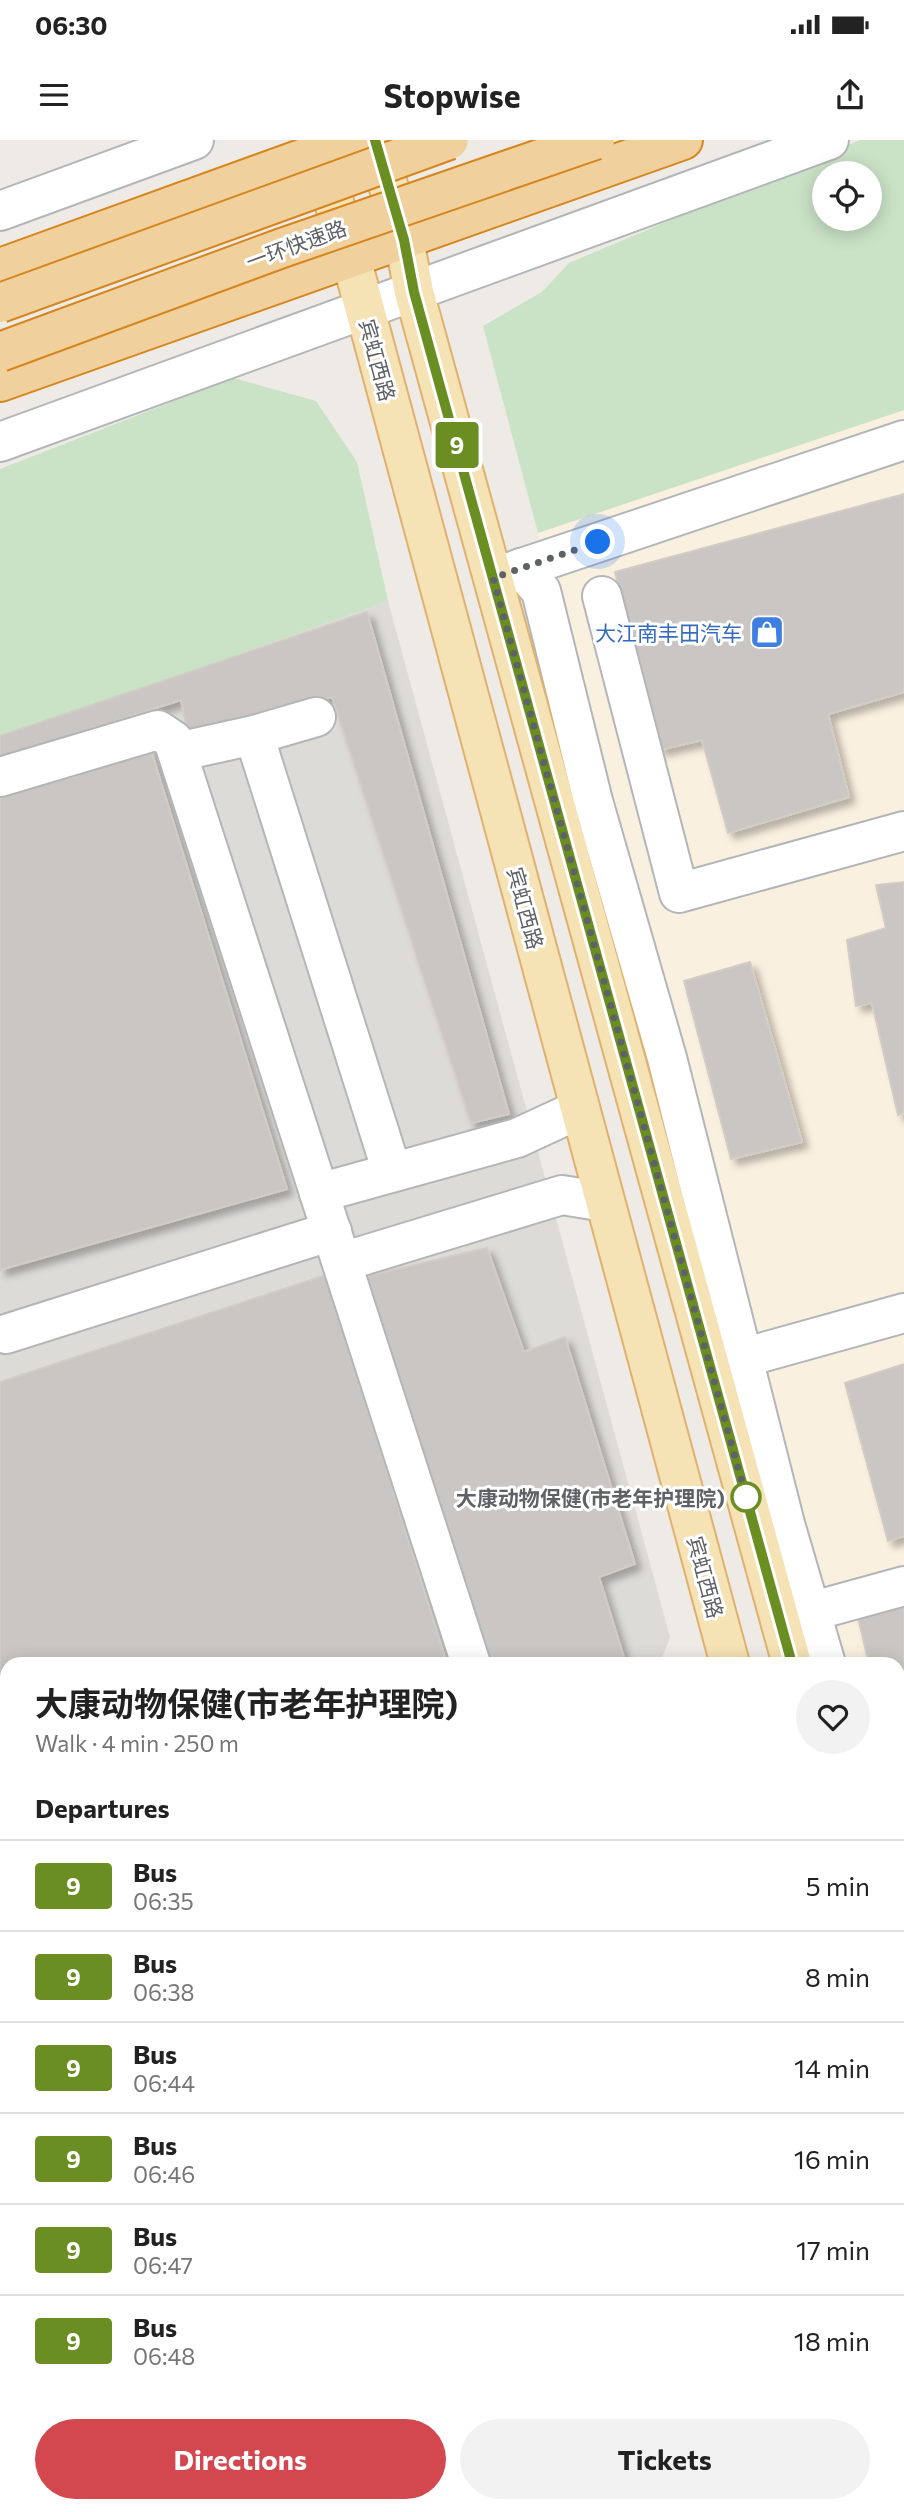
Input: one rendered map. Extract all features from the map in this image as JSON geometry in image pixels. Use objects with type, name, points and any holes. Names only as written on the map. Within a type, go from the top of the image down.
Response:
[{"type":"highway","points":[[0,303],[449,140]]},
{"type":"highway","name":"一环快速路","points":[[0,352],[282,248],[595,140]]},
{"type":"highway","points":[[0,382],[683,140]]},
{"type":"highway","points":[[0,268],[329,144]]},
{"type":"main road","points":[[375,140],[404,240],[414,292],[507,573],[567,847],[727,1362],[795,1616],[792,1657]]},
{"type":"main road","name":"宾虹西路","points":[[329,144],[351,258],[728,1657]]},
{"type":"street","points":[[0,211],[194,140]]},
{"type":"street","points":[[0,442],[829,140]]},
{"type":"street","points":[[507,573],[904,440]]},
{"type":"street","points":[[507,573],[541,591],[604,837],[667,1058],[727,1362],[904,1313]]},
{"type":"street","points":[[602,596],[679,893],[904,831]]},
{"type":"street","points":[[177,752],[316,717]]},
{"type":"street","points":[[0,777],[158,730],[173,740],[469,1657]]},
{"type":"street","points":[[254,734],[392,1172]]},
{"type":"street","points":[[567,847],[660,821]]},
{"type":"street","points":[[319,1193],[517,1138],[580,1109]]},
{"type":"street","points":[[6,1334],[337,1247],[562,1195],[605,1202]]},
{"type":"street","points":[[821,1657],[795,1616],[904,1586]]},
{"type":"shaded area","points":[[904,410],[904,1657],[844,1657],[718,1205],[538,533]]},
{"type":"shaded area","points":[[388,601],[670,1637],[663,1657],[0,1657],[0,738]]},
{"type":"green space","points":[[860,140],[904,140],[904,410],[538,533],[483,326],[542,292],[569,263]]},
{"type":"green space","points":[[233,378],[316,401],[357,462],[388,601],[0,739],[0,469]]},
{"type":"building","name":"大江南丰田汽车","points":[[904,494],[904,692],[828,714],[849,797],[728,833],[702,740],[659,750],[615,572]]},
{"type":"building","points":[[367,612],[509,1114],[471,1123],[332,697],[189,739],[181,700],[0,758],[0,736]]},
{"type":"building","points":[[150,747],[287,1189],[0,1270],[0,791]]},
{"type":"building","points":[[904,882],[904,1113],[898,1115],[872,1003],[856,1006],[847,940],[886,928],[876,885]]},
{"type":"building","points":[[750,962],[802,1142],[731,1159],[684,981]]},
{"type":"building","points":[[487,1248],[524,1352],[565,1337],[635,1564],[599,1577],[624,1657],[487,1657],[367,1276]]},
{"type":"building","points":[[326,1275],[445,1657],[0,1657],[0,1382]]},
{"type":"building","points":[[904,1364],[904,1536],[888,1541],[845,1383]]},
{"type":"building","points":[[904,1598],[904,1657],[867,1657],[856,1609]]},
{"type":"bus line","name":"9","points":[[375,140],[404,240],[414,292],[790,1657]]},
{"type":"place","name":"大江南丰田汽车","points":[[767,632]]},
{"type":"place","name":"大康动物保健(市老年护理院)","points":[[746,1497]]},
{"type":"route","points":[[598,542],[493,578],[746,1497]]}]
